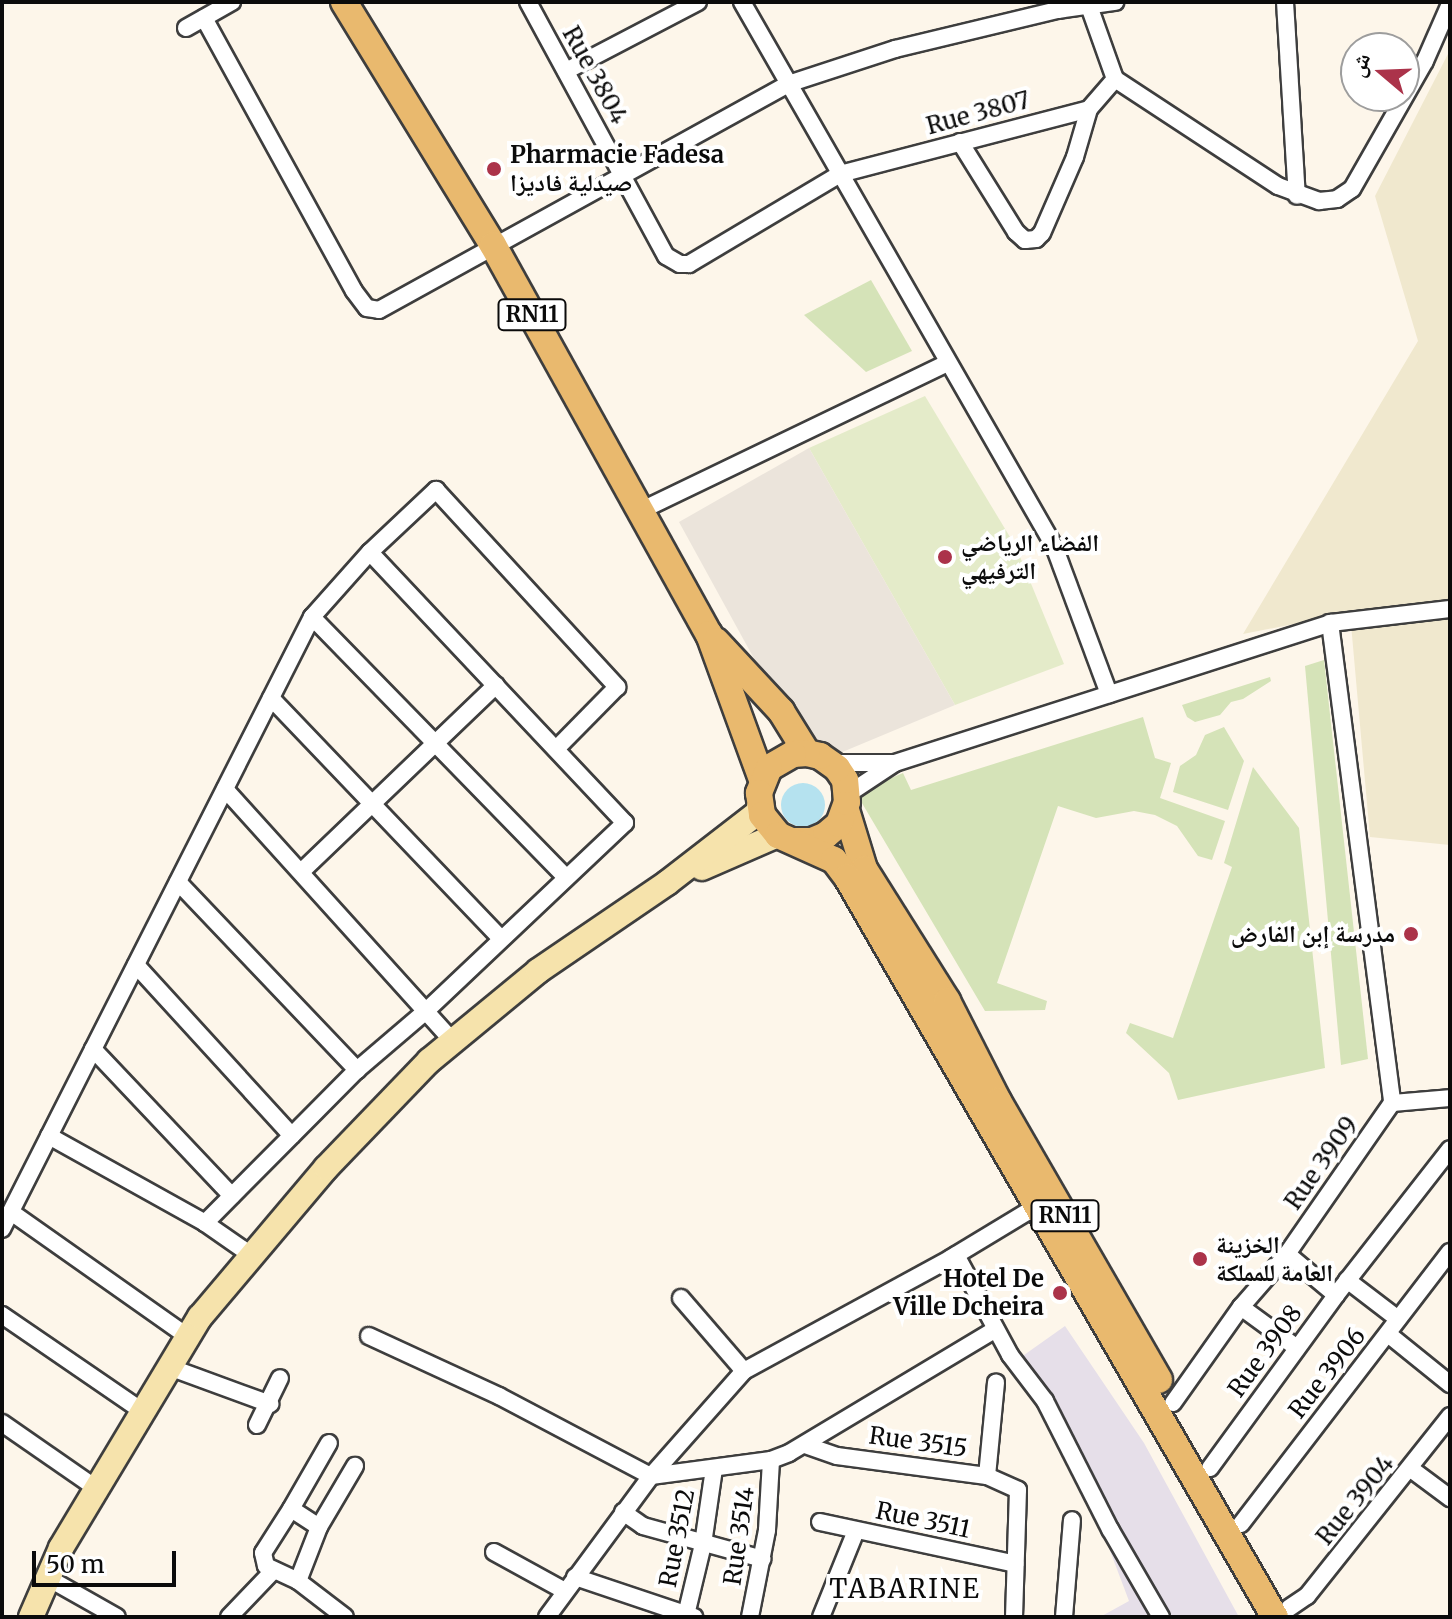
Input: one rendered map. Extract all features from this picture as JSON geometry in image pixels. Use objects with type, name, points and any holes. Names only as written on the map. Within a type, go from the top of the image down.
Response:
[{"type":"main road","name":"RN11","points":[[344,2],[493,245],[709,634],[762,780],[759,807],[766,823],[787,838],[834,860],[847,877],[1277,1614]]},
{"type":"main road","name":"RN11","points":[[709,634],[820,758],[845,780],[847,802],[864,869],[947,1001],[998,1101],[1210,1468],[1241,1524],[1277,1614]]},
{"type":"main road","points":[[762,780],[780,759],[820,758]]},
{"type":"main road","points":[[787,838],[812,841],[826,835],[839,824],[847,802]]},
{"type":"street","points":[[186,28],[232,2]]},
{"type":"street","name":"Rue 3804","points":[[528,2],[666,256]]},
{"type":"street","points":[[566,71],[698,2]]},
{"type":"street","points":[[742,2],[1054,546],[1109,694]]},
{"type":"street","points":[[204,18],[354,291],[367,308],[379,310],[788,84],[895,49],[1055,6],[1115,2]]},
{"type":"street","points":[[1285,2],[1297,196]]},
{"type":"street","points":[[1089,6],[1115,79],[1297,196],[1319,201],[1337,199],[1352,189],[1425,61],[1450,4]]},
{"type":"street","points":[[960,142],[1016,232],[1025,240],[1036,239],[1042,233],[1075,157],[1089,109],[1115,79]]},
{"type":"street","name":"Rue 3807","points":[[666,256],[673,263],[689,264],[840,174],[1089,109]]},
{"type":"street","points":[[642,510],[947,363]]},
{"type":"street","points":[[2,1229],[312,617],[370,552],[436,490],[617,687],[556,749]]},
{"type":"street","points":[[205,1223],[357,1070],[426,1011],[625,823],[370,552]]},
{"type":"street","points":[[847,802],[895,763],[1330,623],[1450,609]]},
{"type":"street","points":[[312,617],[566,877]]},
{"type":"street","points":[[1330,623],[1392,1103],[1450,1098]]},
{"type":"street","points":[[301,872],[496,685]]},
{"type":"street","points":[[271,698],[501,939]]},
{"type":"street","points":[[820,758],[895,763]]},
{"type":"street","points":[[225,789],[453,1041]]},
{"type":"street","points":[[31,1617],[96,1488],[188,1337],[251,1255],[380,1110],[453,1041],[538,971],[667,883],[760,811],[759,807]]},
{"type":"street","points":[[667,883],[787,838]]},
{"type":"street","points":[[178,882],[357,1070]]},
{"type":"street","points":[[136,965],[292,1136]]},
{"type":"street","points":[[93,1049],[232,1196]]},
{"type":"street","name":"Rue 3909","points":[[1173,1403],[1241,1307],[1287,1254],[1392,1103]]},
{"type":"street","points":[[49,1136],[205,1223],[251,1255]]},
{"type":"street","name":"Rue 3908","points":[[1210,1468],[1347,1280],[1450,1149]]},
{"type":"street","points":[[547,1617],[651,1476],[744,1371],[956,1255],[1037,1206]]},
{"type":"street","points":[[11,1212],[188,1337]]},
{"type":"street","name":"Rue 3906","points":[[1241,1524],[1450,1252]]},
{"type":"street","points":[[1287,1254],[1336,1295]]},
{"type":"street","points":[[956,1255],[1010,1355],[1045,1401],[1110,1529],[1161,1617]]},
{"type":"street","points":[[1347,1280],[1398,1319]]},
{"type":"street","points":[[681,1298],[744,1371]]},
{"type":"street","points":[[1241,1307],[1297,1348]]},
{"type":"street","points":[[2,1315],[142,1411]]},
{"type":"street","points":[[369,1336],[499,1396],[651,1476],[771,1460],[805,1445],[996,1329]]},
{"type":"street","points":[[1388,1334],[1450,1384]]},
{"type":"street","points":[[169,1367],[270,1404]]},
{"type":"street","points":[[257,1425],[270,1404],[280,1378]]},
{"type":"street","points":[[987,1476],[996,1382]]},
{"type":"street","name":"Rue 3904","points":[[1277,1614],[1307,1596],[1449,1419]]},
{"type":"street","points":[[2,1423],[96,1488]]},
{"type":"street","points":[[329,1443],[263,1553],[269,1568],[298,1581],[345,1617]]},
{"type":"street","name":"Rue 3515","points":[[805,1445],[837,1456],[987,1476],[1013,1486],[1019,1496],[1016,1564]]},
{"type":"street","name":"Rue 3514","points":[[750,1617],[763,1559],[771,1460]]},
{"type":"street","points":[[298,1581],[319,1527],[355,1466]]},
{"type":"street","name":"Rue 3512","points":[[690,1616],[714,1469]]},
{"type":"street","points":[[1411,1469],[1450,1498]]},
{"type":"street","points":[[291,1509],[319,1527]]},
{"type":"street","points":[[623,1512],[643,1526],[763,1559]]},
{"type":"street","points":[[1064,1617],[1072,1520]]},
{"type":"street","name":"Rue 3511","points":[[820,1522],[1016,1564]]},
{"type":"street","points":[[821,1617],[856,1531]]},
{"type":"street","points":[[494,1552],[570,1584],[690,1616]]},
{"type":"street","points":[[1014,1617],[1016,1564]]},
{"type":"street","points":[[229,1617],[269,1568]]},
{"type":"street","points":[[48,1578],[117,1617]]},
{"type":"shaded area","points":[[1450,50],[1450,845],[1370,837],[1350,613],[1243,634],[1418,341],[1375,196]]},
{"type":"shaded area","points":[[809,448],[955,705],[840,753],[827,753],[796,735],[679,522]]},
{"type":"shaded area","points":[[1065,1326],[1144,1443],[1239,1617],[1100,1617],[1129,1601],[1098,1519],[1017,1360]]},
{"type":"green space","points":[[871,280],[912,351],[866,372],[804,315]]},
{"type":"green space","name":"الفضاء الرياضي الترفيهي","points":[[925,396],[1016,547],[1064,664],[955,705],[809,448]]},
{"type":"green space","points":[[1324,660],[1368,1059],[1341,1065],[1305,666]]},
{"type":"green space","points":[[1270,677],[1271,681],[1243,699],[1231,702],[1220,715],[1195,722],[1187,717],[1182,705]]},
{"type":"green space","points":[[1143,717],[1155,758],[1171,763],[1160,798],[1225,821],[1212,860],[1198,856],[1177,826],[1155,815],[1134,811],[1096,818],[1058,806],[997,983],[1047,1001],[1045,1010],[985,1011],[856,793],[903,773],[911,790]]},
{"type":"green space","points":[[1224,727],[1244,761],[1228,810],[1173,792],[1180,766],[1196,755],[1205,735]]},
{"type":"green space","points":[[1253,767],[1299,828],[1325,1068],[1178,1100],[1169,1073],[1126,1033],[1130,1023],[1173,1038],[1232,867],[1224,863]]},
{"type":"water","points":[[803,783],[818,790],[825,805],[818,820],[803,827],[788,820],[781,805],[788,790]]},
{"type":"place","name":"Pharmacie Fadesa صيدلية فاديزا","points":[[494,169]]},
{"type":"place","name":"الفضاء الرياضي الترفيهي","points":[[945,557]]},
{"type":"place","name":"مدرسة إبن الفارض","points":[[1411,934]]},
{"type":"place","name":"الخزينة العامة للمملكة","points":[[1200,1259]]},
{"type":"place","name":"Hotel De Ville Dcheira","points":[[1060,1293]]},
{"type":"district","name":"TABARINE","points":[[905,1589]]}]
